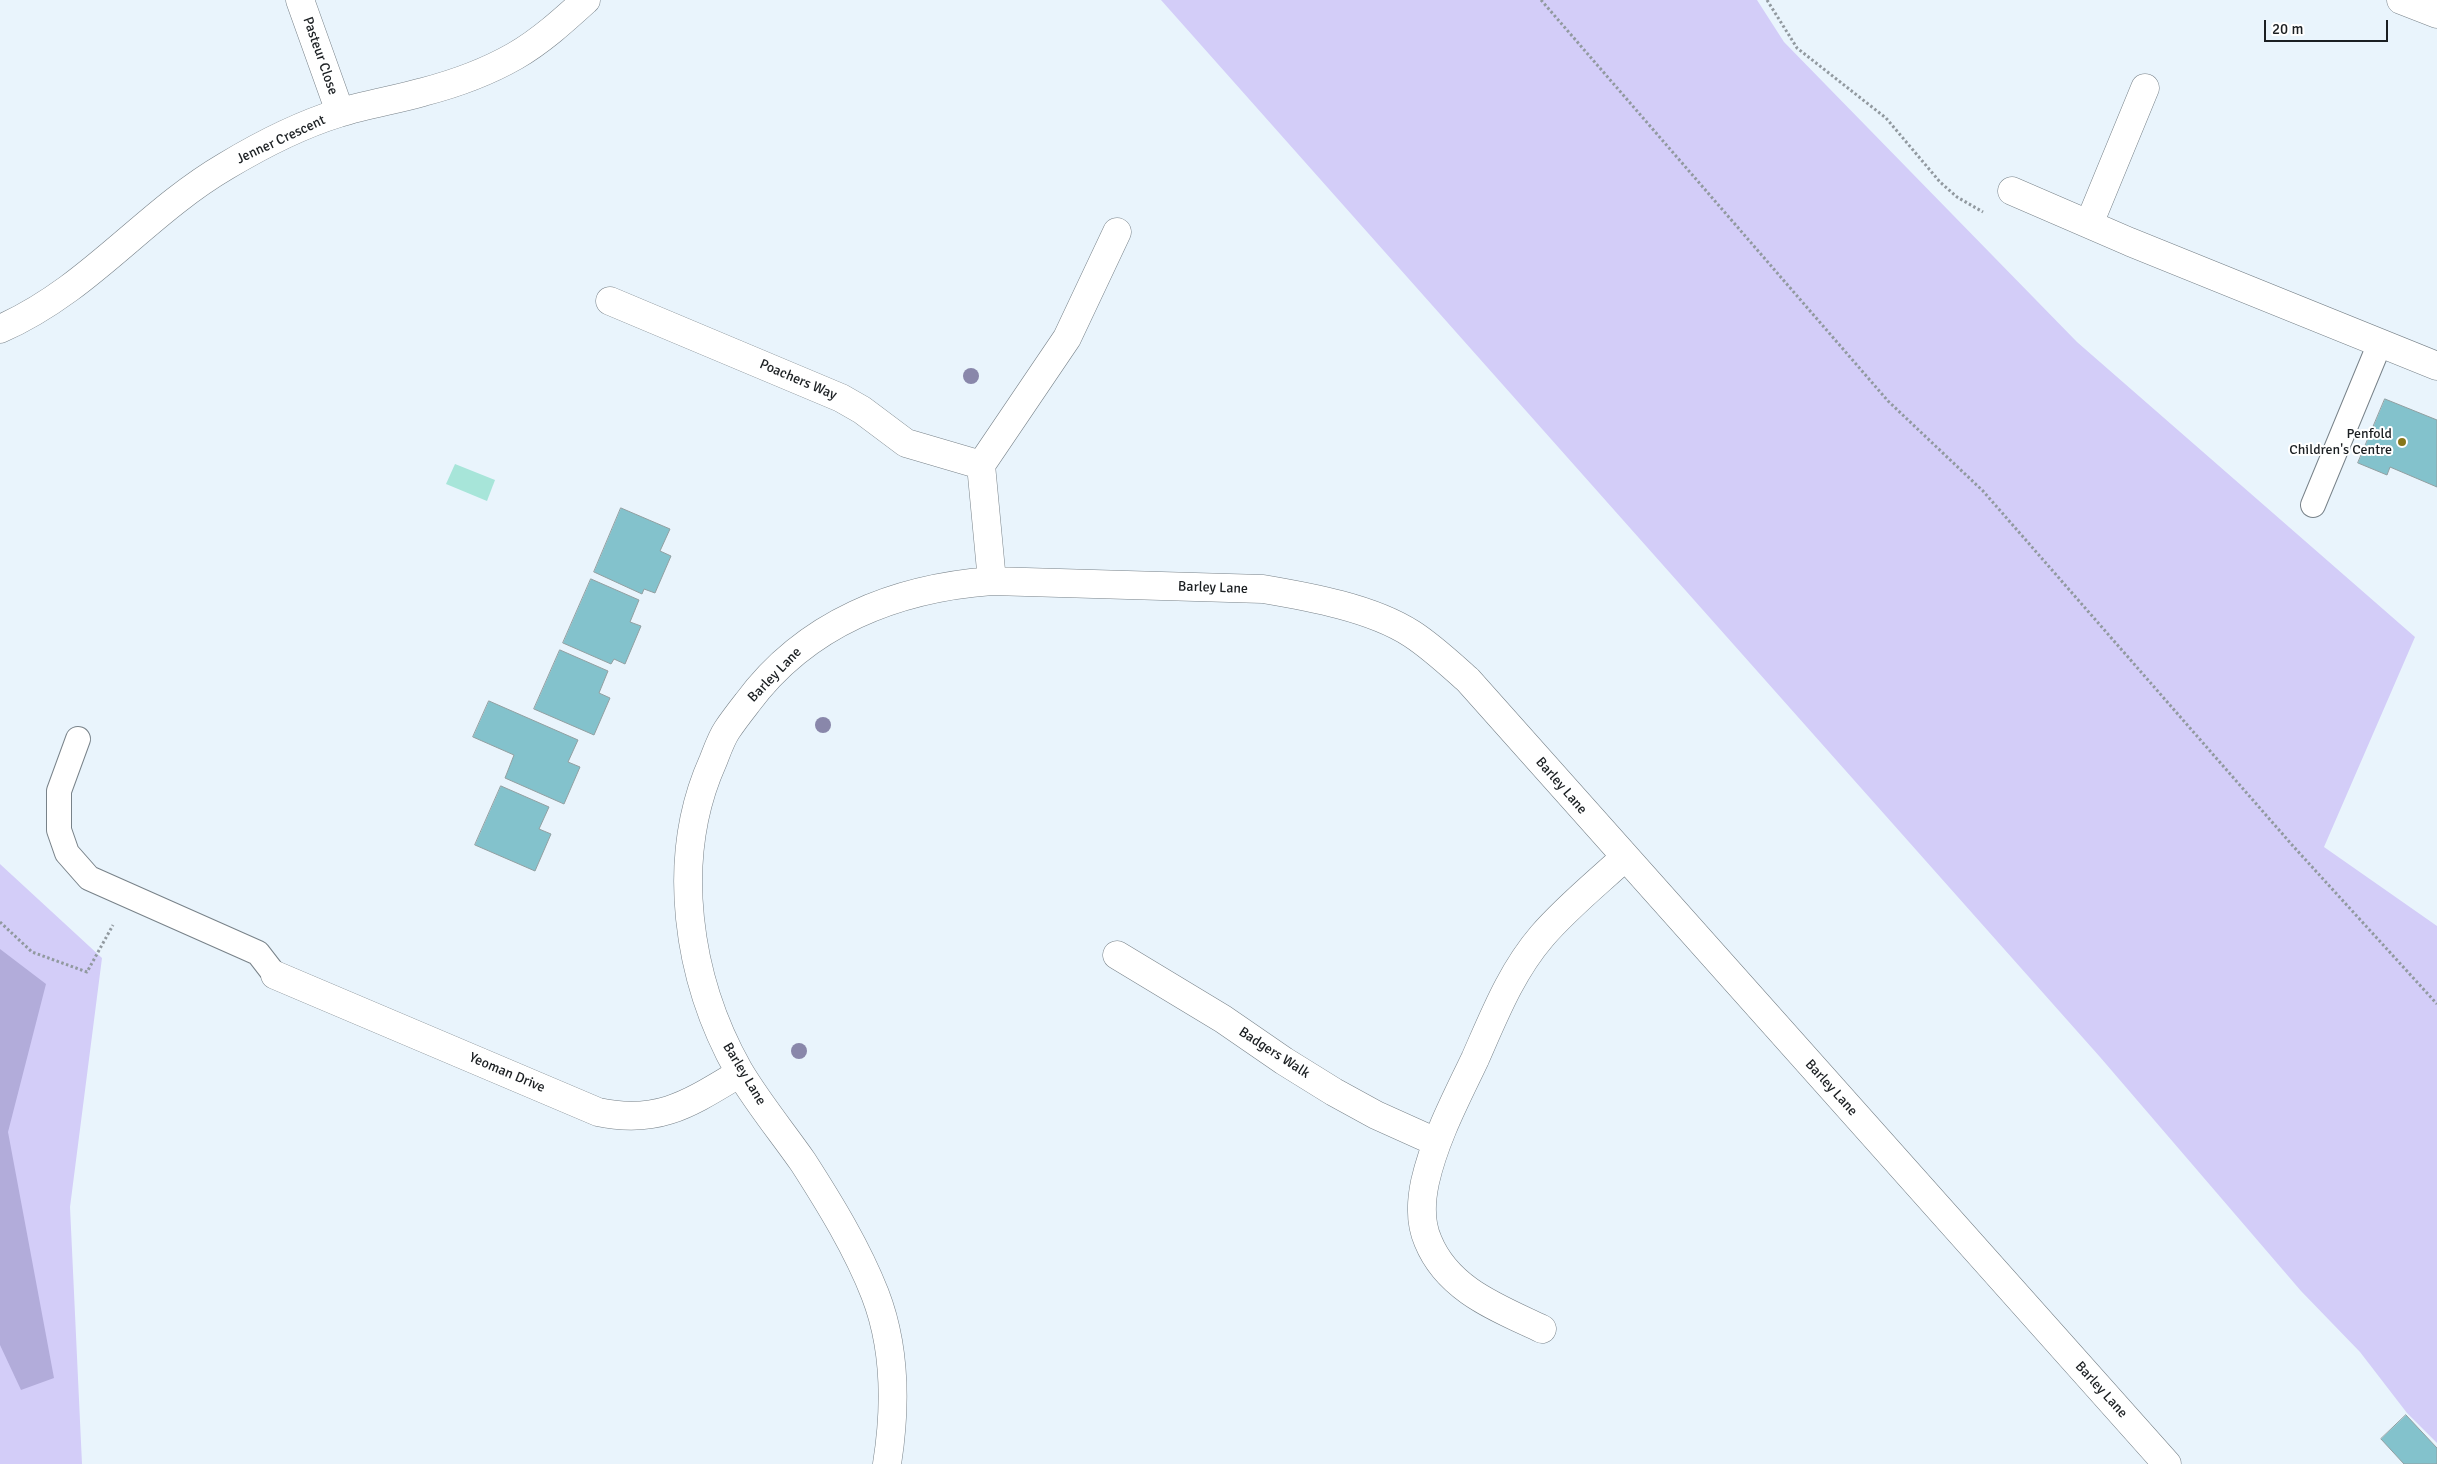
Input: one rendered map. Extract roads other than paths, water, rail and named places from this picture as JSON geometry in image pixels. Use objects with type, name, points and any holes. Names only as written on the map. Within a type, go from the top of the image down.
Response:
[{"type":"street","name":"Pasteur Close","points":[[300,0],[340,112]]},
{"type":"street","name":"Jenner Crescent","points":[[0,329],[35,312],[63,295],[89,275],[160,212],[195,185],[258,149],[314,122],[340,112],[424,92],[494,67],[537,41],[586,0]]},
{"type":"street","points":[[2401,0],[2437,14]]},
{"type":"street","points":[[2089,224],[2145,88]]},
{"type":"street","points":[[2012,191],[2437,366]]},
{"type":"street","points":[[992,581],[980,465],[1067,338],[1117,232]]},
{"type":"street","name":"Poachers Way","points":[[610,301],[841,398],[862,410],[906,443],[980,465]]},
{"type":"street","name":"Barley Lane","points":[[887,1464],[894,1390],[889,1340],[875,1295],[842,1226],[803,1162],[740,1073],[723,1040],[706,996],[696,958],[689,906],[688,861],[694,812],[705,778],[726,732],[756,690],[792,653],[830,628],[880,604],[916,592],[951,584],[992,581],[1263,589],[1301,595],[1362,611],[1410,633],[1439,654],[1468,680],[1624,858],[2167,1464]]},
{"type":"street","points":[[1542,1329],[1482,1300],[1456,1282],[1440,1263],[1427,1240],[1421,1212],[1425,1183],[1436,1142],[1512,977],[1542,936],[1624,858]]},
{"type":"street","name":"Badgers Walk","points":[[1117,955],[1223,1019],[1284,1061],[1334,1092],[1376,1115],[1436,1142]]},
{"type":"street","name":"Yeoman Drive","points":[[275,975],[598,1112],[623,1117],[642,1117],[664,1112],[697,1098],[740,1073]]},
{"type":"lane","points":[[2313,505],[2380,342]]},
{"type":"lane","points":[[78,739],[58,791],[59,830],[67,852],[89,878],[258,954],[275,975]]},
{"type":"place","name":"Penfold Children's Centre","points":[[2402,442]]}]
